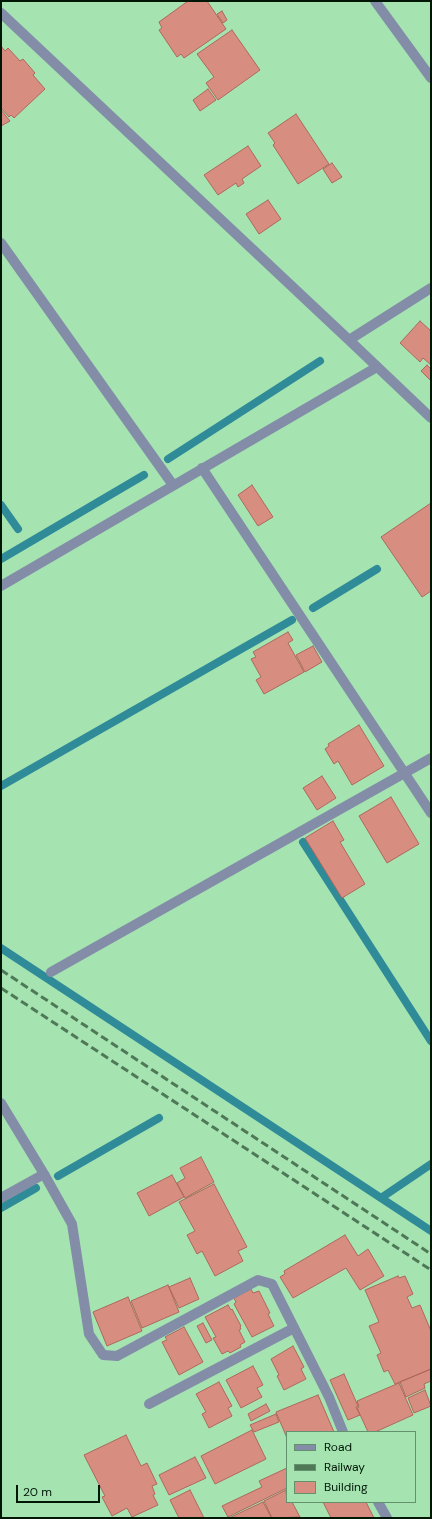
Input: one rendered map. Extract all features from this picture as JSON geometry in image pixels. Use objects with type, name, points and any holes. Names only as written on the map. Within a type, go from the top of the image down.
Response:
[{"type":"street","points":[[375,1],[431,78]]},
{"type":"street","points":[[1,14],[431,418]]},
{"type":"street","points":[[1,243],[173,486]]},
{"type":"street","points":[[349,340],[431,288]]},
{"type":"street","points":[[1,586],[377,367]]},
{"type":"street","points":[[202,468],[431,813]]},
{"type":"street","points":[[51,972],[431,758]]},
{"type":"street","points":[[1,1103],[72,1224],[89,1334],[103,1355],[117,1356],[258,1280],[272,1284],[329,1397],[343,1431]]},
{"type":"street","points":[[1,1198],[44,1174]]},
{"type":"street","points":[[149,1404],[294,1328]]},
{"type":"street","points":[[379,1503],[388,1518]]},
{"type":"building","points":[[188,1],[207,1],[226,29],[184,58],[181,54],[177,57],[159,30],[162,28],[159,22]]},
{"type":"building","points":[[222,11],[227,20],[223,23],[217,14]]},
{"type":"building","points":[[232,30],[260,70],[218,100],[206,83],[214,77],[197,54]]},
{"type":"building","points":[[1,46],[5,51],[8,48],[20,61],[23,59],[35,73],[33,75],[45,89],[14,118],[11,115],[9,117],[1,108]]},
{"type":"building","points":[[208,89],[216,100],[200,111],[193,100]]},
{"type":"building","points":[[1,110],[10,121],[1,126]]},
{"type":"building","points":[[296,114],[329,164],[298,184],[273,145],[275,143],[268,133]]},
{"type":"building","points":[[248,146],[261,166],[242,179],[244,183],[238,187],[236,183],[218,195],[204,175]]},
{"type":"building","points":[[332,163],[342,177],[332,183],[323,169]]},
{"type":"building","points":[[268,200],[281,219],[259,234],[246,214]]},
{"type":"building","points":[[420,321],[431,331],[431,365],[423,358],[420,362],[400,343]]},
{"type":"building","points":[[427,365],[431,369],[431,381],[421,371]]},
{"type":"building","points":[[252,485],[273,517],[258,526],[238,495]]},
{"type":"building","points":[[431,503],[431,591],[422,597],[381,537]]},
{"type":"building","points":[[288,632],[293,640],[288,643],[304,672],[264,694],[256,680],[261,677],[251,659],[256,657],[253,652]]},
{"type":"building","points":[[313,646],[322,662],[305,672],[296,655]]},
{"type":"building","points":[[359,725],[384,766],[352,785],[338,761],[334,764],[325,749],[329,746],[328,744]]},
{"type":"building","points":[[322,776],[336,798],[317,810],[303,788]]},
{"type":"building","points":[[391,797],[419,844],[387,863],[359,816]]},
{"type":"building","points":[[333,821],[344,840],[340,842],[365,884],[342,898],[305,838]]},
{"type":"building","points":[[201,1157],[214,1182],[185,1198],[177,1183],[185,1178],[180,1168]]},
{"type":"building","points":[[172,1175],[184,1197],[149,1216],[137,1193]]},
{"type":"building","points":[[214,1184],[247,1247],[238,1251],[243,1261],[215,1276],[202,1251],[197,1254],[187,1235],[195,1231],[179,1202]]},
{"type":"building","points":[[345,1235],[358,1256],[368,1249],[384,1276],[360,1290],[346,1268],[293,1298],[280,1277],[285,1274],[284,1271]]},
{"type":"building","points":[[398,1276],[399,1278],[405,1276],[413,1294],[407,1297],[412,1308],[420,1305],[431,1331],[431,1369],[395,1384],[388,1370],[384,1372],[377,1355],[381,1353],[369,1326],[379,1322],[365,1290]]},
{"type":"building","points":[[190,1278],[199,1299],[179,1308],[169,1287]]},
{"type":"building","points":[[168,1285],[179,1312],[142,1328],[131,1301]]},
{"type":"building","points":[[251,1289],[253,1293],[259,1291],[270,1313],[268,1314],[274,1326],[252,1337],[234,1304],[236,1302],[234,1298]]},
{"type":"building","points":[[128,1297],[142,1331],[107,1346],[93,1312]]},
{"type":"building","points":[[228,1305],[231,1310],[232,1309],[241,1326],[241,1329],[239,1330],[245,1342],[240,1345],[241,1347],[230,1353],[228,1351],[222,1354],[213,1338],[216,1337],[205,1317]]},
{"type":"building","points":[[203,1323],[212,1340],[206,1343],[197,1326]]},
{"type":"building","points":[[184,1327],[203,1362],[179,1375],[162,1342],[167,1340],[165,1337]]},
{"type":"building","points":[[293,1346],[304,1367],[301,1369],[306,1379],[284,1390],[271,1359]]},
{"type":"building","points":[[253,1366],[263,1385],[257,1388],[262,1397],[241,1408],[226,1380]]},
{"type":"building","points":[[431,1369],[431,1381],[424,1384],[425,1388],[406,1397],[400,1382]]},
{"type":"building","points":[[344,1374],[358,1406],[356,1407],[360,1415],[348,1420],[330,1380]]},
{"type":"building","points":[[219,1382],[232,1406],[228,1408],[232,1416],[209,1428],[202,1414],[206,1412],[196,1394]]},
{"type":"building","points":[[399,1383],[413,1415],[377,1431],[368,1431],[357,1408],[359,1407],[357,1401]]},
{"type":"building","points":[[425,1390],[431,1406],[414,1413],[408,1398]]},
{"type":"building","points":[[318,1395],[334,1431],[286,1431],[286,1436],[276,1412]]},
{"type":"building","points":[[266,1404],[270,1411],[251,1421],[248,1414]]},
{"type":"building","points":[[276,1414],[279,1422],[254,1432],[250,1425]]},
{"type":"building","points":[[252,1430],[266,1459],[215,1484],[201,1456]]},
{"type":"building","points":[[126,1435],[141,1466],[147,1463],[157,1484],[152,1486],[155,1494],[153,1495],[158,1505],[132,1517],[127,1508],[112,1516],[102,1497],[105,1496],[84,1455]]},
{"type":"building","points":[[195,1457],[206,1478],[169,1495],[159,1475]]},
{"type":"building","points":[[286,1468],[286,1488],[228,1517],[222,1506],[262,1487],[259,1481]]},
{"type":"building","points":[[190,1490],[204,1518],[179,1518],[170,1500]]},
{"type":"building","points":[[286,1490],[286,1503],[293,1503],[300,1517],[272,1518],[264,1501]]},
{"type":"building","points":[[263,1502],[271,1517],[269,1518],[229,1518]]},
{"type":"building","points":[[324,1503],[366,1503],[374,1518],[331,1518]]},
{"type":"waterway","points":[[168,459],[320,361]]},
{"type":"waterway","points":[[1,559],[144,475]]},
{"type":"waterway","points":[[1,505],[18,529]]},
{"type":"waterway","points":[[313,608],[377,569]]},
{"type":"waterway","points":[[1,786],[292,620]]},
{"type":"waterway","points":[[303,842],[431,1041]]},
{"type":"waterway","points":[[1,948],[431,1231]]},
{"type":"waterway","points":[[58,1176],[159,1118]]},
{"type":"waterway","points":[[381,1198],[431,1164]]},
{"type":"waterway","points":[[1,1208],[36,1188]]},
{"type":"railway","points":[[1,970],[431,1254]]},
{"type":"railway","points":[[1,988],[431,1270]]}]
